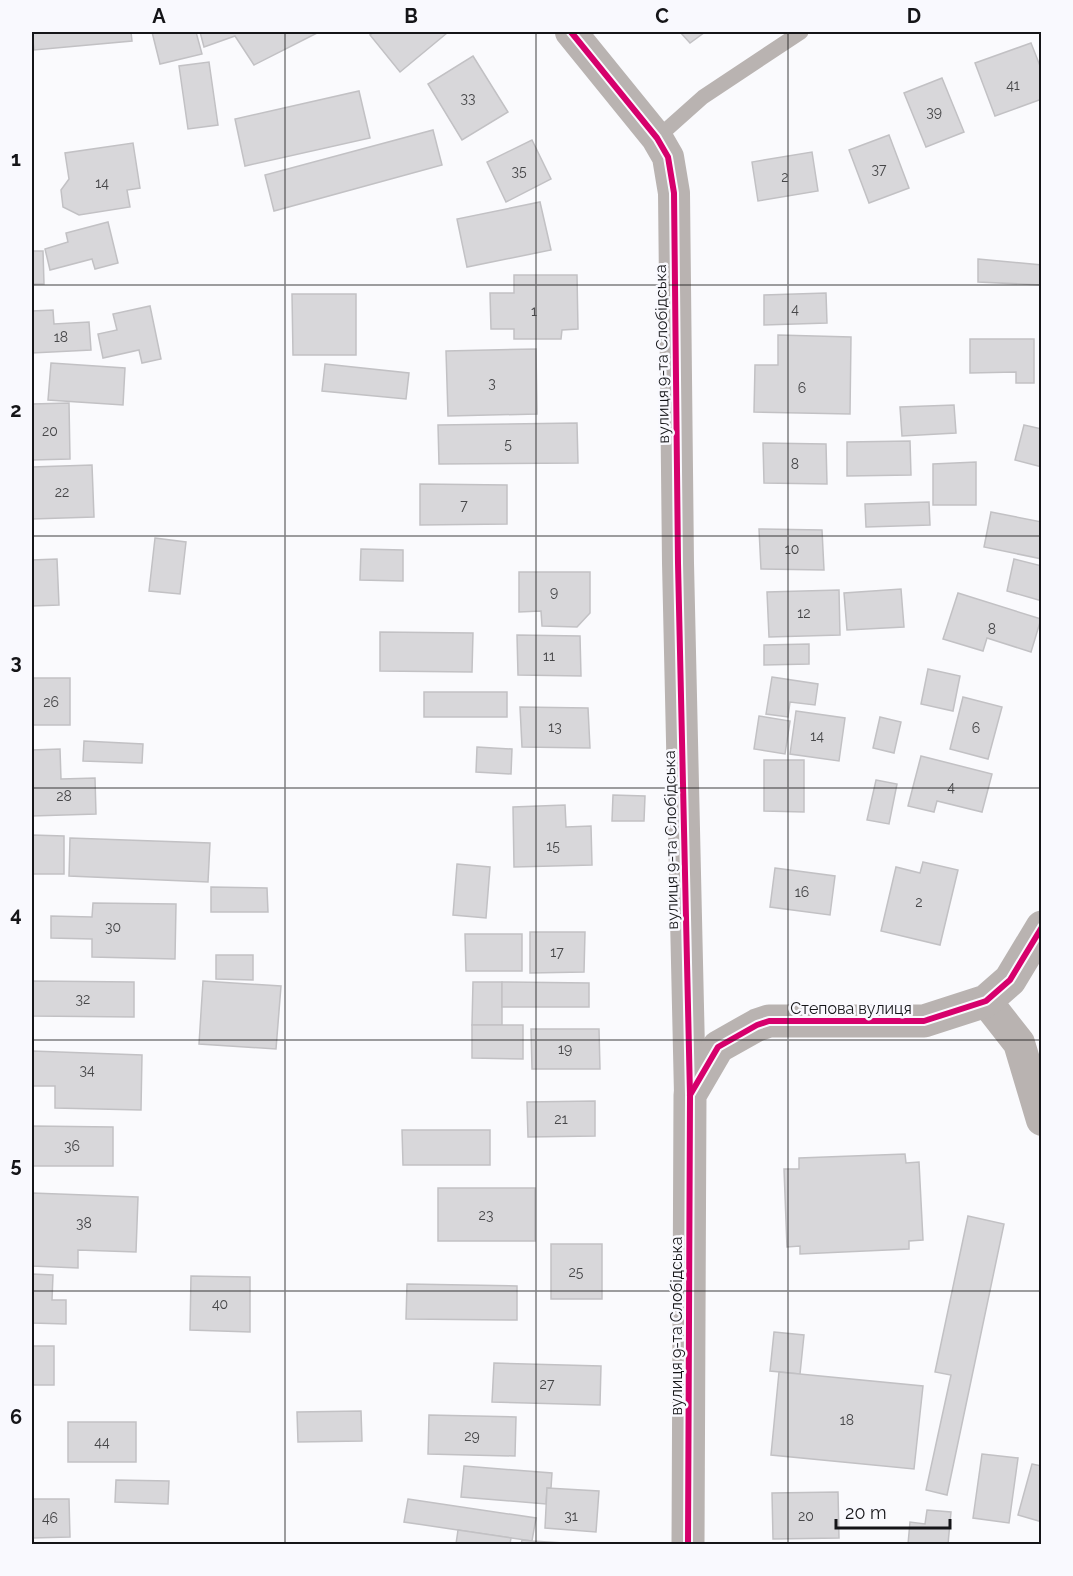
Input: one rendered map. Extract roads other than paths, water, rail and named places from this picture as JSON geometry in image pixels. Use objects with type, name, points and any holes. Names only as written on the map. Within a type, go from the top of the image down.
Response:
[{"type":"street","name":"вулиця 9-та Слобідська","points":[[571,32],[657,138],[668,157],[674,193],[678,563],[690,1095],[688,1545]]},
{"type":"street","name":"Степова вулиця","points":[[690,1095],[718,1047],[757,1025],[769,1021],[924,1021],[986,1001],[1010,980],[1041,927]]},
{"type":"street","points":[[986,1001],[1019,1043],[1041,1120]]},
{"type":"lane","points":[[657,138],[703,97],[801,32]]}]
